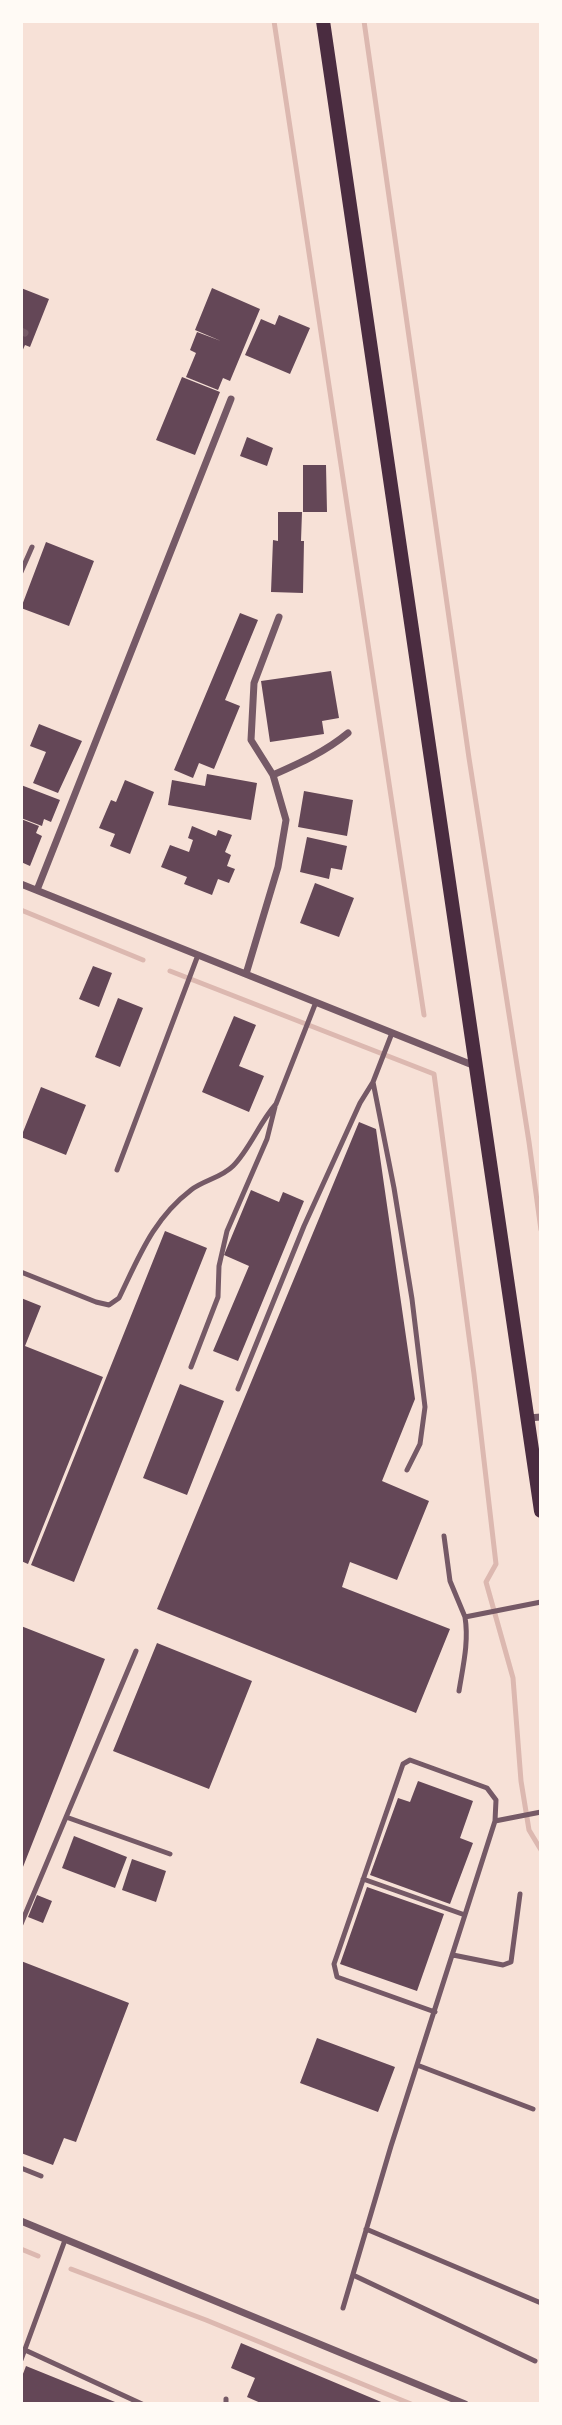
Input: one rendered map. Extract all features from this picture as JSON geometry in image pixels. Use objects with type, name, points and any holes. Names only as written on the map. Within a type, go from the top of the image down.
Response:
[{"type":"main road","points":[[323,21],[476,1067],[534,1417],[541,1511]]},
{"type":"street","points":[[37,890],[231,399]]},
{"type":"street","points":[[246,974],[278,867],[286,820],[273,775],[251,740],[254,683],[279,617]]},
{"type":"street","points":[[273,775],[334,745],[348,733]]},
{"type":"street","points":[[21,884],[476,1067]]},
{"type":"street","points":[[21,2221],[465,2404]]},
{"type":"lane","points":[[21,572],[32,547]]},
{"type":"lane","points":[[117,1170],[198,955]]},
{"type":"lane","points":[[191,1367],[218,1297],[219,1266],[227,1231],[267,1139],[276,1104],[316,1002]]},
{"type":"lane","points":[[239,1389],[309,1215],[360,1103],[373,1082],[392,1033]]},
{"type":"lane","points":[[373,1082],[412,1299],[425,1407],[420,1444],[407,1470]]},
{"type":"lane","points":[[21,1272],[109,1305],[119,1298],[157,1222],[188,1192],[224,1174],[232,1167],[264,1117],[276,1104]]},
{"type":"lane","points":[[444,1536],[450,1581],[465,1617],[467,1631],[458,1691]]},
{"type":"lane","points":[[465,1617],[541,1602]]},
{"type":"lane","points":[[21,1924],[136,1651]]},
{"type":"lane","points":[[343,2308],[495,1821],[496,1800],[488,1788],[410,1760],[403,1764],[334,1964],[337,1977],[435,2012]]},
{"type":"lane","points":[[495,1821],[541,1812]]},
{"type":"lane","points":[[66,1817],[170,1854]]},
{"type":"lane","points":[[363,1880],[465,1915]]},
{"type":"lane","points":[[453,1955],[493,1964],[511,1962],[520,1894]]},
{"type":"lane","points":[[417,2065],[533,2109]]},
{"type":"lane","points":[[21,2168],[41,2176]]},
{"type":"lane","points":[[366,2230],[541,2303]]},
{"type":"lane","points":[[21,2360],[65,2240]]},
{"type":"lane","points":[[353,2275],[535,2361]]},
{"type":"lane","points":[[25,2350],[142,2404]]},
{"type":"building","points":[[21,288],[49,299],[30,347],[25,345],[21,354]]},
{"type":"building","points":[[212,288],[260,309],[230,381],[223,378],[218,390],[186,377],[196,353],[190,350],[197,332],[221,341],[195,330]]},
{"type":"building","points":[[279,315],[310,328],[290,374],[245,355],[261,319],[275,325]]},
{"type":"building","points":[[182,377],[220,392],[195,455],[156,440]]},
{"type":"building","points":[[247,437],[273,448],[267,466],[240,456]]},
{"type":"building","points":[[303,465],[326,465],[327,512],[303,512]]},
{"type":"building","points":[[278,512],[302,512],[303,593],[271,592],[273,540],[278,541]]},
{"type":"building","points":[[46,542],[94,561],[69,626],[21,608]]},
{"type":"building","points":[[240,613],[258,620],[225,700],[240,706],[214,769],[199,763],[193,778],[174,770]]},
{"type":"building","points":[[331,671],[339,718],[322,721],[324,734],[270,742],[261,681]]},
{"type":"building","points":[[39,724],[82,741],[58,793],[33,783],[46,752],[30,746]]},
{"type":"building","points":[[207,774],[257,783],[251,820],[168,805],[172,780],[205,786]]},
{"type":"building","points":[[125,780],[154,792],[130,854],[110,846],[115,834],[99,828],[111,800],[116,802]]},
{"type":"building","points":[[21,785],[60,800],[51,822],[44,819],[42,826],[21,818]]},
{"type":"building","points":[[304,791],[353,800],[347,836],[298,827]]},
{"type":"building","points":[[21,819],[39,826],[36,833],[42,836],[30,866],[21,862]]},
{"type":"building","points":[[192,826],[216,836],[218,830],[232,835],[225,852],[231,855],[227,866],[235,869],[229,883],[218,879],[212,895],[184,884],[187,877],[161,867],[170,845],[189,852],[193,840],[188,838]]},
{"type":"building","points":[[307,837],[347,846],[342,870],[331,868],[329,879],[300,872]]},
{"type":"building","points":[[315,883],[354,898],[339,937],[300,923]]},
{"type":"building","points":[[93,966],[112,973],[99,1007],[79,999]]},
{"type":"building","points":[[118,998],[143,1008],[120,1067],[95,1057]]},
{"type":"building","points":[[234,1016],[256,1025],[239,1066],[264,1076],[249,1112],[202,1092]]},
{"type":"building","points":[[41,1087],[86,1105],[66,1155],[21,1137]]},
{"type":"building","points":[[359,1122],[376,1129],[415,1399],[382,1481],[429,1501],[397,1580],[350,1562],[342,1587],[450,1629],[416,1713],[157,1609]]},
{"type":"building","points":[[251,1190],[279,1202],[283,1192],[304,1201],[238,1361],[213,1351],[249,1266],[224,1255]]},
{"type":"building","points":[[165,1231],[207,1248],[74,1582],[31,1565]]},
{"type":"building","points":[[21,1298],[41,1306],[25,1346],[103,1377],[28,1564],[21,1561]]},
{"type":"building","points":[[180,1384],[224,1401],[187,1495],[143,1478]]},
{"type":"building","points":[[21,1626],[105,1659],[21,1872]]},
{"type":"building","points":[[157,1643],[252,1681],[209,1789],[113,1751]]},
{"type":"building","points":[[418,1781],[473,1801],[460,1838],[473,1843],[450,1904],[370,1875],[398,1798],[410,1802]]},
{"type":"building","points":[[74,1836],[127,1857],[115,1888],[62,1868]]},
{"type":"building","points":[[132,1859],[166,1871],[156,1902],[122,1890]]},
{"type":"building","points":[[367,1887],[444,1914],[417,1991],[340,1964]]},
{"type":"building","points":[[37,1895],[52,1901],[43,1923],[28,1917]]},
{"type":"building","points":[[21,1961],[129,2003],[76,2142],[64,2138],[53,2165],[21,2153]]},
{"type":"building","points":[[317,2038],[395,2067],[378,2112],[300,2083]]},
{"type":"building","points":[[241,2343],[386,2404],[263,2404],[247,2397],[255,2378],[231,2368]]},
{"type":"building","points":[[26,2366],[120,2404],[21,2404],[21,2379]]},
{"type":"waterway","points":[[274,21],[424,1015]]},
{"type":"waterway","points":[[364,21],[469,758],[541,1230]]},
{"type":"waterway","points":[[21,910],[143,960]]},
{"type":"waterway","points":[[170,971],[434,1074],[496,1564],[486,1582],[513,1678],[521,1781],[529,1830],[541,1850]]},
{"type":"waterway","points":[[21,2249],[38,2256]]},
{"type":"waterway","points":[[71,2269],[206,2320],[411,2404]]}]
